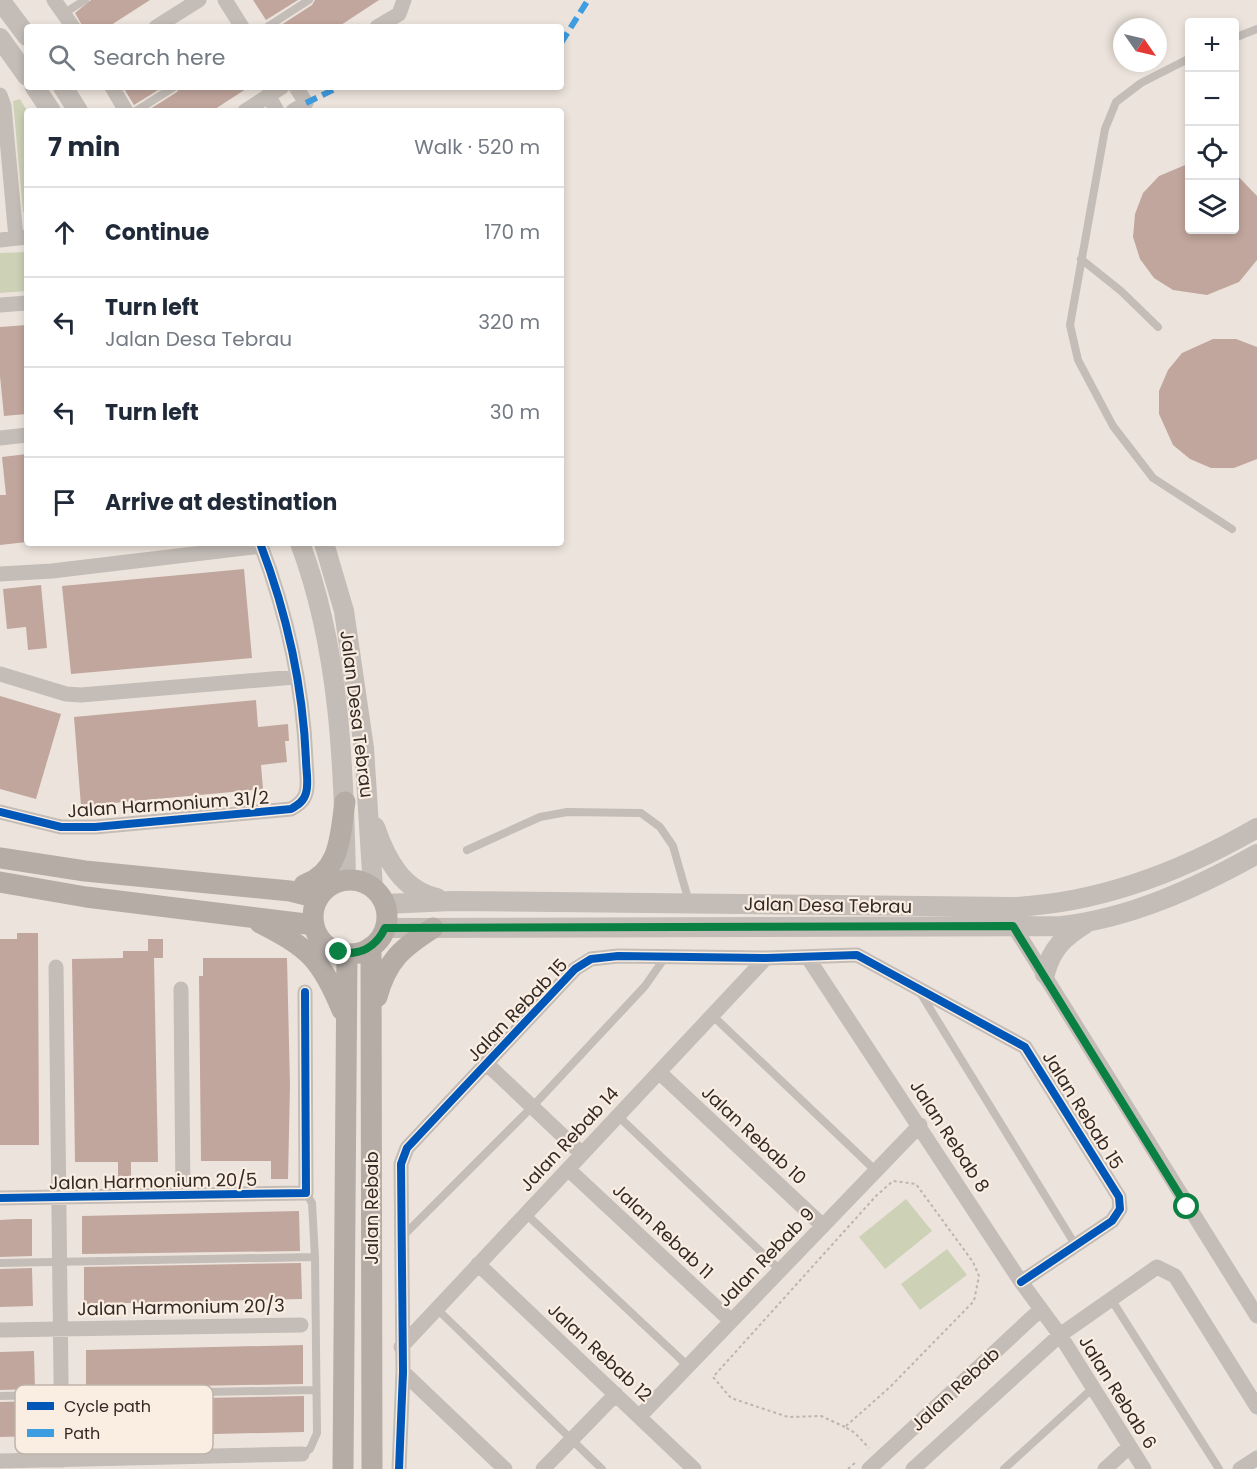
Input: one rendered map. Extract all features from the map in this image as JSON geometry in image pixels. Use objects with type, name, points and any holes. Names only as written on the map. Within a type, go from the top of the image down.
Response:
[{"type":"main road","points":[[290,891],[315,881],[332,865],[345,802]]},
{"type":"main road","points":[[0,858],[85,871],[290,891],[318,898]]},
{"type":"main road","points":[[346,880],[356,880],[379,896],[385,928],[371,947],[347,954],[326,945],[314,925],[314,906],[318,898],[330,886],[346,880]]},
{"type":"main road","points":[[0,882],[86,897],[314,925]]},
{"type":"main road","points":[[249,918],[297,942],[317,961],[332,984],[346,1019]]},
{"type":"main road","points":[[370,1022],[381,981],[392,960],[408,945],[433,928]]},
{"type":"main road","name":"Jalan Rebab","points":[[371,947],[372,1469]]},
{"type":"main road","points":[[334,1469],[343,1459],[347,954]]},
{"type":"street","points":[[0,0],[24,32]]},
{"type":"street","points":[[54,0],[71,24]]},
{"type":"street","points":[[161,24],[199,0]]},
{"type":"street","points":[[225,0],[240,24]]},
{"type":"street","points":[[382,24],[399,14],[404,0]]},
{"type":"street","points":[[0,38],[24,72]]},
{"type":"street","points":[[36,90],[49,108]]},
{"type":"street","points":[[65,90],[76,108]]},
{"type":"street","points":[[114,90],[124,108]]},
{"type":"street","points":[[250,108],[276,90]]},
{"type":"street","points":[[277,108],[278,90]]},
{"type":"street","points":[[296,90],[299,107]]},
{"type":"street","points":[[0,95],[3,127],[22,238],[0,240]]},
{"type":"street","points":[[0,305],[24,303]]},
{"type":"street","points":[[0,438],[24,435]]},
{"type":"street","points":[[0,574],[52,572],[246,546]]},
{"type":"street","points":[[0,674],[66,694],[81,695],[295,677],[279,596],[262,546]]},
{"type":"street","name":"Jalan Desa Tebrau","points":[[301,546],[322,619],[335,690],[345,802],[346,880]]},
{"type":"street","name":"Jalan Desa Tebrau","points":[[325,546],[344,611],[364,748],[379,896],[452,901],[690,904],[1013,916],[1088,923],[1120,914],[1200,884],[1257,854]]},
{"type":"street","name":"Jalan Harmonium 31/2","points":[[0,812],[61,827],[95,827],[291,809],[302,803],[307,792],[305,740],[295,677]]},
{"type":"street","points":[[369,811],[382,847],[406,883],[423,895],[452,901]]},
{"type":"street","name":"Jalan Desa Tebrau","points":[[385,928],[1013,916],[1125,888],[1189,865],[1257,828]]},
{"type":"street","points":[[1013,916],[1045,974],[1187,1207],[1257,1316]]},
{"type":"street","points":[[1045,974],[1055,948],[1064,938],[1088,923]]},
{"type":"street","name":"Jalan Rebab 15","points":[[402,1466],[401,1164],[407,1148],[575,969],[591,959],[666,956],[808,958],[857,955],[916,985],[1025,1047],[1119,1197],[1120,1209],[1112,1221],[1021,1282]]},
{"type":"street","name":"Jalan Rebab 14","points":[[401,1347],[766,958]]},
{"type":"street","name":"Jalan Rebab 8","points":[[808,958],[920,1125],[1021,1282],[1060,1335]]},
{"type":"street","points":[[56,968],[61,1385]]},
{"type":"street","points":[[181,989],[183,1195]]},
{"type":"street","points":[[305,992],[306,1193]]},
{"type":"street","points":[[486,1063],[582,1154]]},
{"type":"street","name":"Jalan Rebab 10","points":[[659,1072],[823,1226]]},
{"type":"street","name":"Jalan Rebab 9","points":[[640,1416],[920,1125]]},
{"type":"street","name":"Jalan Rebab 11","points":[[568,1169],[731,1322]]},
{"type":"street","name":"Jalan Harmonium 20/5","points":[[0,1198],[306,1193]]},
{"type":"street","name":"Jalan Rebab 12","points":[[478,1264],[694,1469]]},
{"type":"street","points":[[913,1469],[930,1464],[1060,1335],[1157,1267],[1175,1276],[1257,1407]]},
{"type":"street","name":"Jalan Rebab","points":[[874,1464],[1041,1309]]},
{"type":"street","name":"Jalan Harmonium 20/3","points":[[0,1330],[302,1325]]},
{"type":"street","name":"Jalan Rebab 6","points":[[1060,1335],[1144,1469]]},
{"type":"street","points":[[403,1372],[505,1469]]},
{"type":"street","points":[[543,1469],[616,1394]]},
{"type":"street","points":[[1105,1469],[1129,1447]]},
{"type":"street","points":[[62,1454],[62,1460]]},
{"type":"street","points":[[0,1461],[302,1454]]},
{"type":"street","points":[[1240,1469],[1257,1458]]},
{"type":"lane","points":[[63,14],[85,0]]},
{"type":"lane","points":[[272,24],[309,0]]},
{"type":"lane","points":[[1239,36],[1257,29]]},
{"type":"lane","points":[[1185,61],[1141,83],[1116,102],[1105,129],[1071,325],[1078,360],[1093,393],[1113,426],[1153,478],[1232,529]]},
{"type":"lane","points":[[141,108],[169,90]]},
{"type":"lane","points":[[1081,259],[1121,291],[1158,327]]},
{"type":"lane","points":[[467,850],[540,817],[567,812],[641,813],[660,826],[673,846],[690,904]]},
{"type":"lane","points":[[401,1238],[532,1107],[645,986],[657,972],[666,956]]},
{"type":"lane","points":[[916,985],[1076,1246]]},
{"type":"lane","points":[[712,1015],[876,1171]]},
{"type":"lane","points":[[618,1116],[780,1270]]},
{"type":"lane","points":[[302,1454],[310,1449],[316,1433],[315,1257],[312,1203],[306,1193]]},
{"type":"lane","points":[[526,1214],[688,1366]]},
{"type":"lane","points":[[0,1263],[315,1257]]},
{"type":"lane","points":[[1111,1299],[1220,1469]]},
{"type":"lane","points":[[437,1309],[602,1469]]},
{"type":"lane","points":[[1004,1469],[1093,1388]]},
{"type":"lane","points":[[213,1392],[315,1390]]},
{"type":"lane","points":[[0,1396],[15,1396]]},
{"type":"path","points":[[845,1427],[891,1386],[974,1301],[980,1276],[973,1262],[916,1184],[893,1180],[876,1196],[713,1377],[731,1398],[788,1417],[821,1416],[845,1427],[855,1433],[874,1464]]},
{"type":"green space","points":[[20,99],[25,108],[24,213],[23,212],[13,101]]},
{"type":"green space","points":[[24,252],[24,291],[0,293],[0,253]]},
{"type":"green space","points":[[906,1199],[932,1231],[885,1269],[859,1237]]},
{"type":"green space","points":[[947,1249],[967,1275],[920,1310],[901,1284]]},
{"type":"building","points":[[91,0],[150,0],[113,24],[81,24],[75,13]]},
{"type":"building","points":[[253,0],[298,0],[266,20]]},
{"type":"building","points":[[315,0],[379,0],[343,24],[283,24],[312,5]]},
{"type":"building","points":[[125,90],[158,90],[134,105]]},
{"type":"building","points":[[178,90],[244,90],[217,108],[152,108]]},
{"type":"building","points":[[1185,165],[1185,234],[1239,234],[1239,177],[1257,196],[1257,260],[1239,282],[1207,295],[1173,290],[1154,278],[1140,259],[1133,237],[1135,214],[1143,193],[1159,176]]},
{"type":"building","points":[[24,325],[24,414],[4,416],[0,376],[0,327]]},
{"type":"building","points":[[1213,339],[1236,339],[1257,347],[1257,459],[1234,468],[1211,468],[1190,459],[1173,445],[1159,414],[1159,391],[1168,370],[1182,353]]},
{"type":"building","points":[[24,454],[24,542],[0,545],[0,495],[6,495],[2,457]]},
{"type":"building","points":[[244,569],[252,658],[71,674],[62,586]]},
{"type":"building","points":[[41,585],[47,648],[28,650],[26,627],[7,629],[3,589]]},
{"type":"building","points":[[0,696],[61,714],[36,799],[0,789]]},
{"type":"building","points":[[256,700],[258,727],[288,724],[289,741],[285,741],[287,762],[261,765],[263,789],[81,806],[74,717]]},
{"type":"building","points":[[17,933],[38,933],[39,1145],[0,1145],[0,939],[17,939]]},
{"type":"building","points":[[148,939],[163,939],[163,958],[154,958],[158,1162],[131,1162],[131,1183],[118,1183],[118,1162],[75,1162],[72,959],[123,958],[123,951],[148,951]]},
{"type":"building","points":[[203,958],[287,958],[290,1085],[288,1179],[271,1179],[271,1161],[201,1161],[199,976],[203,976]]},
{"type":"building","points":[[299,1211],[300,1251],[82,1254],[82,1216]]},
{"type":"building","points":[[32,1219],[32,1256],[0,1257],[0,1220]]},
{"type":"building","points":[[301,1263],[302,1299],[84,1304],[84,1267]]},
{"type":"building","points":[[32,1268],[33,1306],[0,1307],[0,1269]]},
{"type":"building","points":[[303,1345],[303,1384],[86,1385],[86,1350]]},
{"type":"building","points":[[34,1351],[35,1385],[15,1385],[15,1390],[0,1390],[0,1352]]},
{"type":"building","points":[[304,1396],[304,1432],[213,1434],[213,1398]]},
{"type":"building","points":[[0,1402],[15,1402],[15,1437],[0,1437]]},
{"type":"marked path","points":[[564,38],[588,0]]},
{"type":"marked path","points":[[306,103],[333,90]]},
{"type":"cycle path","points":[[0,812],[61,827],[95,827],[291,809],[304,798],[307,781],[297,677],[278,595],[261,546]]},
{"type":"cycle path","points":[[399,1469],[403,1372],[401,1164],[407,1148],[575,969],[591,959],[618,956],[766,958],[857,955],[1025,1047],[1119,1197],[1120,1209],[1112,1221],[1021,1282]]},
{"type":"cycle path","points":[[0,1198],[306,1193],[305,992]]},
{"type":"route","points":[[339,952],[347,954],[364,951],[377,942],[385,928],[1013,926],[1045,974],[1187,1207]]}]
